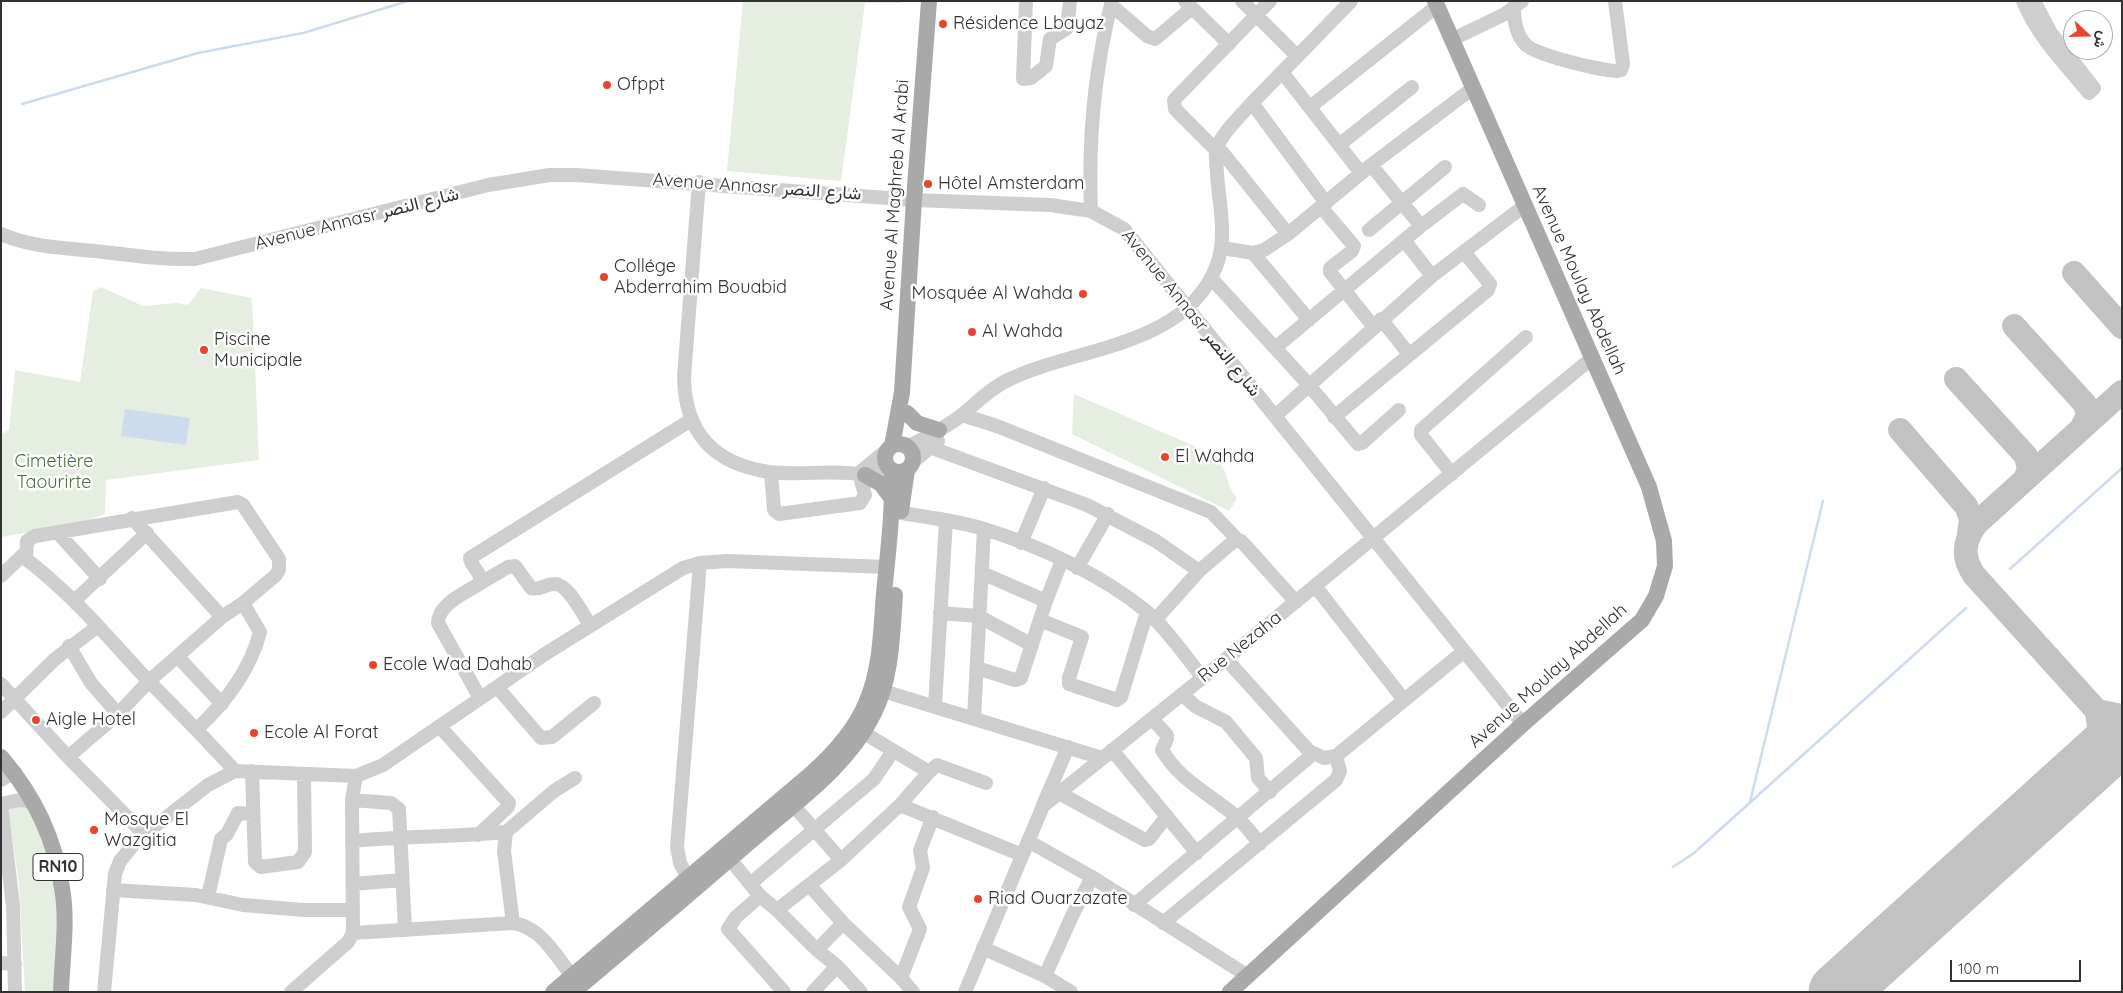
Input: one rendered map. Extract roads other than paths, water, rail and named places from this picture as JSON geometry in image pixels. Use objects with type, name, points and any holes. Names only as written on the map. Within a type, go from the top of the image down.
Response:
[{"type":"main road","name":"Avenue Al Maghreb Al Arabi","points":[[898,447],[929,1]]},
{"type":"main road","name":"Avenue Moulay Abdellah","points":[[1230,992],[1523,724],[1642,620],[1656,596],[1665,566],[1664,541],[1649,488],[1436,4]]},
{"type":"main road","name":"Avenue Al Maghreb Al Arabi","points":[[898,447],[907,413],[902,392]]},
{"type":"main road","points":[[907,413],[917,423],[939,430]]},
{"type":"main road","points":[[573,984],[688,878],[725,857],[826,761],[847,736],[861,714],[871,690],[876,668],[892,499],[900,468],[912,454],[898,447],[885,454],[885,463],[900,468]]},
{"type":"main road","points":[[553,992],[573,984],[725,857],[793,805],[834,769],[850,752],[864,732],[883,691],[892,643],[901,513],[900,468]]},
{"type":"main road","points":[[862,474],[881,484],[892,499]]},
{"type":"main road","name":"RN10","points":[[1,756],[8,776],[32,801],[49,834],[62,889],[64,919],[61,992]]},
{"type":"street","points":[[1026,1],[1023,79],[1031,78],[1046,66],[1050,38],[1065,30],[1069,24],[1070,1]]},
{"type":"street","points":[[1242,1],[1297,56]]},
{"type":"street","points":[[1270,1],[1173,103],[1175,108],[1217,148],[1288,234]]},
{"type":"street","points":[[862,474],[898,447],[939,430],[962,415],[1003,383],[1029,370],[1056,361],[1093,353],[1124,342],[1188,309],[1211,278],[1222,248],[1217,148],[1237,119],[1351,1]]},
{"type":"street","points":[[1518,5],[1514,24],[1526,45],[1540,53],[1617,72],[1621,70],[1623,64],[1615,1]]},
{"type":"street","points":[[2023,1],[2044,38],[2092,90],[2051,33],[2034,1]]},
{"type":"street","points":[[1091,211],[1089,158],[1092,116],[1105,26],[1111,3],[1147,36],[1154,40],[1189,5],[1229,44]]},
{"type":"street","points":[[1310,108],[1436,4]]},
{"type":"street","points":[[1452,40],[1518,5]]},
{"type":"street","points":[[1282,72],[1339,145],[1402,203],[1421,226]]},
{"type":"street","points":[[1339,145],[1412,87]]},
{"type":"street","points":[[1222,248],[1253,253],[1264,250],[1288,234],[1366,169],[1473,88]]},
{"type":"street","points":[[1252,103],[1354,246],[1352,251],[1330,270],[1345,291],[1409,354]]},
{"type":"street","points":[[1369,230],[1445,167]]},
{"type":"street","name":"Avenue Annasr شارع النصر","points":[[1,234],[30,243],[57,247],[165,260],[195,259],[517,179],[576,175],[699,182],[914,200],[1050,205],[1091,211],[1124,229],[1463,652],[1523,724]]},
{"type":"street","points":[[699,182],[684,377],[686,405],[691,420],[703,440],[730,461],[750,468],[771,472],[874,475],[900,468],[932,448],[962,415]]},
{"type":"street","points":[[1275,348],[1421,226],[1463,194],[1479,205]]},
{"type":"street","points":[[1275,416],[1308,384],[1432,276],[1524,206]]},
{"type":"street","points":[[1404,240],[1432,276]]},
{"type":"street","points":[[1334,417],[1490,288],[1490,284],[1464,252]]},
{"type":"street","points":[[1253,253],[1309,320]]},
{"type":"street","points":[[1211,278],[1308,384],[1355,442],[1360,444],[1399,410]]},
{"type":"street","points":[[1452,474],[1421,435],[1421,430],[1526,337]]},
{"type":"street","name":"Rue Nezaha","points":[[965,992],[1043,806],[1204,678],[1592,358]]},
{"type":"street","points":[[962,415],[997,426],[1211,512],[1244,544],[1296,602]]},
{"type":"street","points":[[478,584],[480,576],[470,562],[473,556],[691,420]]},
{"type":"street","points":[[932,448],[1044,488],[1108,514],[1156,541],[1199,571]]},
{"type":"street","points":[[771,472],[774,510],[779,514],[860,503],[865,495],[862,474]]},
{"type":"street","points":[[1021,543],[1044,488]]},
{"type":"street","points":[[68,757],[118,714],[149,681],[222,617],[243,603],[276,575],[280,565],[279,559],[240,502],[234,501],[30,538],[26,544],[26,559],[54,581],[74,601],[149,681],[197,729],[235,771]]},
{"type":"street","points":[[901,513],[946,520],[984,529],[1062,560],[1077,568],[1117,590],[1151,616],[1204,678]]},
{"type":"street","points":[[1077,568],[1108,514]]},
{"type":"street","points":[[132,518],[222,617]]},
{"type":"street","points":[[935,706],[946,520]]},
{"type":"street","points":[[974,718],[984,529]]},
{"type":"street","points":[[57,532],[100,579]]},
{"type":"street","points":[[74,601],[100,579],[147,533]]},
{"type":"street","points":[[1040,620],[1080,635],[1082,638],[1069,678],[1069,684],[1117,700],[1121,697],[1151,616],[1199,571],[1234,541],[1238,540]]},
{"type":"street","points":[[1,576],[26,552]]},
{"type":"street","points":[[977,668],[1019,680],[1062,560]]},
{"type":"street","points":[[104,992],[113,890],[115,874],[120,861],[144,832],[148,832],[208,785],[235,771],[356,776],[383,765],[480,698],[590,626],[672,574],[700,563],[727,561],[886,567]]},
{"type":"street","points":[[688,878],[680,863],[677,847],[700,563]]},
{"type":"street","points":[[480,698],[438,622],[438,615],[442,608],[478,584],[508,567],[515,566],[531,588],[537,589],[553,583],[565,587],[590,626]]},
{"type":"street","points":[[982,574],[1046,602]]},
{"type":"street","points":[[1315,586],[1404,700]]},
{"type":"street","points":[[197,729],[233,692],[256,650],[260,632],[243,603]]},
{"type":"street","points":[[940,614],[978,616],[1032,645]]},
{"type":"street","points":[[1,712],[70,646],[98,626]]},
{"type":"street","points":[[70,646],[90,683],[118,714]]},
{"type":"street","points":[[1226,659],[1313,754],[1324,758],[1336,756],[1463,652]]},
{"type":"street","points":[[178,657],[222,704]]},
{"type":"street","points":[[1,684],[68,757],[144,832]]},
{"type":"street","points":[[497,687],[541,738],[552,737],[594,703]]},
{"type":"street","points":[[883,691],[1068,747],[1107,754],[1167,816],[1197,853]]},
{"type":"street","points":[[1182,694],[1195,706],[1226,722],[1256,758],[1258,778],[1270,792]]},
{"type":"street","points":[[1152,719],[1167,735],[1168,739],[1162,750],[1168,760],[1184,778],[1238,818],[1260,844]]},
{"type":"street","points":[[440,727],[509,803],[508,807],[478,835]]},
{"type":"street","points":[[864,732],[929,772]]},
{"type":"street","points":[[1043,806],[1068,747]]},
{"type":"street","points":[[750,884],[874,779],[893,751]]},
{"type":"street","points":[[1134,905],[1313,754]]},
{"type":"street","points":[[1163,923],[1336,780],[1340,771],[1336,756]]},
{"type":"street","points":[[777,910],[841,860],[900,805],[937,765],[986,783]]},
{"type":"street","points":[[252,771],[255,862],[261,866],[298,862],[301,860],[304,852],[304,774]]},
{"type":"street","points":[[291,992],[348,942],[353,933],[352,800],[356,776]]},
{"type":"street","points":[[352,842],[400,836],[478,835],[506,832],[554,792],[575,778]]},
{"type":"street","points":[[1059,793],[1145,840],[1149,839],[1167,816]]},
{"type":"street","points":[[15,992],[8,963],[13,906],[1,804],[20,800],[32,801]]},
{"type":"street","points":[[352,800],[391,803],[399,809],[406,930]]},
{"type":"street","points":[[793,805],[841,860]]},
{"type":"street","points":[[900,805],[1022,855]]},
{"type":"street","points":[[208,897],[221,839],[227,834],[238,813],[254,814]]},
{"type":"street","points":[[901,978],[920,929],[909,907],[923,868],[920,850],[933,817]]},
{"type":"street","points":[[506,832],[504,851],[513,924]]},
{"type":"street","points":[[1028,840],[1092,877],[1248,976]]},
{"type":"street","points":[[725,857],[760,896],[777,910],[817,950],[837,966],[861,992]]},
{"type":"street","points":[[1045,976],[1092,877]]},
{"type":"street","points":[[353,884],[402,880]]},
{"type":"street","points":[[810,886],[843,923],[901,978],[913,992]]},
{"type":"street","points":[[113,890],[208,897],[243,905],[304,910],[353,910]]},
{"type":"street","points":[[760,896],[736,917],[728,929],[784,992]]},
{"type":"street","points":[[817,950],[843,923]]},
{"type":"street","points":[[353,933],[513,924],[525,925],[537,932],[573,984]]},
{"type":"street","points":[[983,948],[1045,976],[1071,992]]},
{"type":"street","points":[[813,992],[837,966]]},
{"type":"water","points":[[125,409],[190,418],[186,445],[121,436]]},
{"type":"waterway","points":[[22,104],[198,53],[303,33],[408,1]]},
{"type":"waterway","points":[[2010,569],[2122,468]]},
{"type":"waterway","points":[[1750,802],[1823,501]]},
{"type":"waterway","points":[[1673,867],[1694,853],[1966,608]]},
{"type":"place","name":"Résidence Lbayaz","points":[[943,24]]},
{"type":"place","name":"Ofppt","points":[[607,85]]},
{"type":"place","name":"Hôtel Amsterdam","points":[[928,184]]},
{"type":"place","name":"Collége Abderrahim Bouabid","points":[[604,277]]},
{"type":"place","name":"Mosquée Al Wahda","points":[[1083,294]]},
{"type":"place","name":"Al Wahda","points":[[972,332]]},
{"type":"place","name":"Piscine Municipale","points":[[204,350]]},
{"type":"place","name":"El Wahda","points":[[1165,457]]},
{"type":"place","name":"Ecole Wad Dahab","points":[[373,665]]},
{"type":"place","name":"Aigle Hotel","points":[[36,720]]},
{"type":"place","name":"Ecole Al Forat","points":[[254,733]]},
{"type":"place","name":"Mosque El Wazgitia","points":[[94,830]]},
{"type":"place","name":"Riad Ouarzazate","points":[[978,899]]},
{"type":"park label","name":"Cimetière Taourirte","points":[[54,472]]}]
